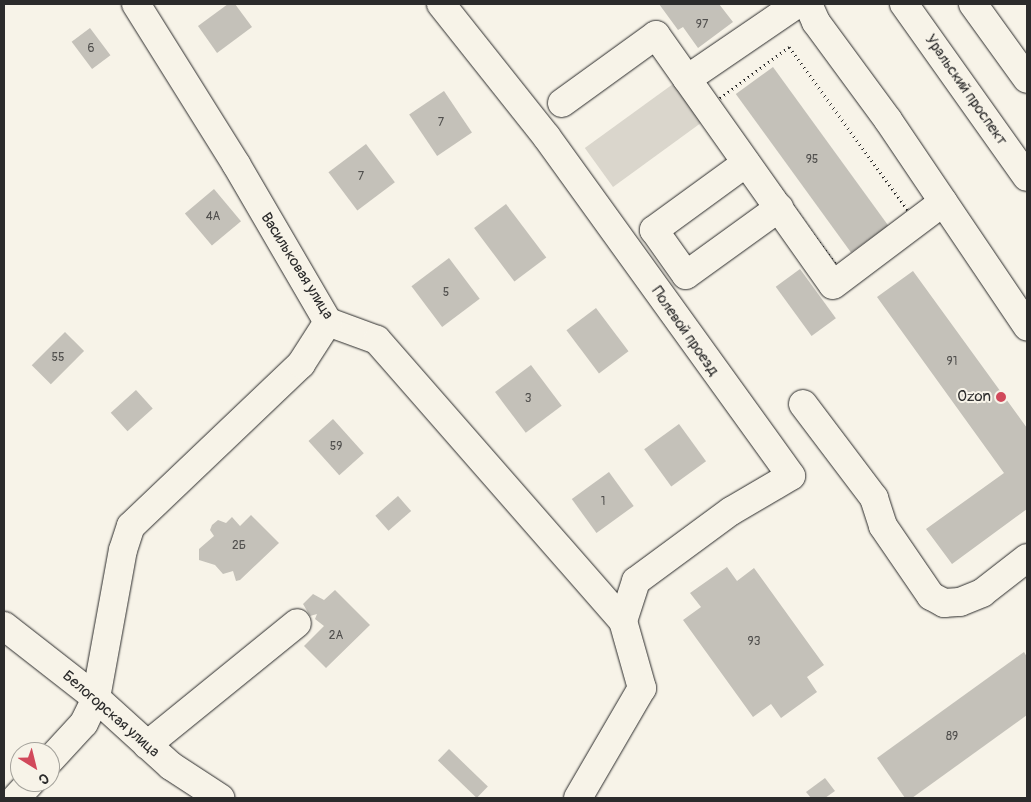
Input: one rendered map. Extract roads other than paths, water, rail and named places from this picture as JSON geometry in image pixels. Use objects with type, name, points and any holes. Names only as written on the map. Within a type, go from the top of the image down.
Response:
[{"type":"street","name":"Васильковая улица","points":[[136,4],[236,164],[328,322],[377,340],[623,621]]},
{"type":"street","name":"Полевой проезд","points":[[441,4],[546,136],[791,476],[731,510],[636,581],[623,621]]},
{"type":"street","points":[[687,79],[797,4]]},
{"type":"street","points":[[808,4],[836,52],[888,120],[1027,326]]},
{"type":"street","name":"Уральский проспект","points":[[904,4],[1027,177]]},
{"type":"street","points":[[973,4],[1027,79]]},
{"type":"street","points":[[562,103],[656,35],[833,285],[943,202]]},
{"type":"street","points":[[746,163],[654,230],[686,275],[779,208]]},
{"type":"street","points":[[60,749],[84,723],[96,698],[123,550],[131,526],[300,364],[328,322]]},
{"type":"street","points":[[803,404],[874,498],[882,526],[931,596],[944,603],[960,602],[982,593],[1027,558]]},
{"type":"street","points":[[578,798],[642,688],[623,621]]},
{"type":"street","points":[[147,745],[297,623]]},
{"type":"street","name":"Белогорская улица","points":[[4,626],[96,698],[147,745],[200,788],[220,798]]},
{"type":"street","points":[[4,792],[10,798]]},
{"type":"place","name":"Ozon","points":[[1001,397]]}]
